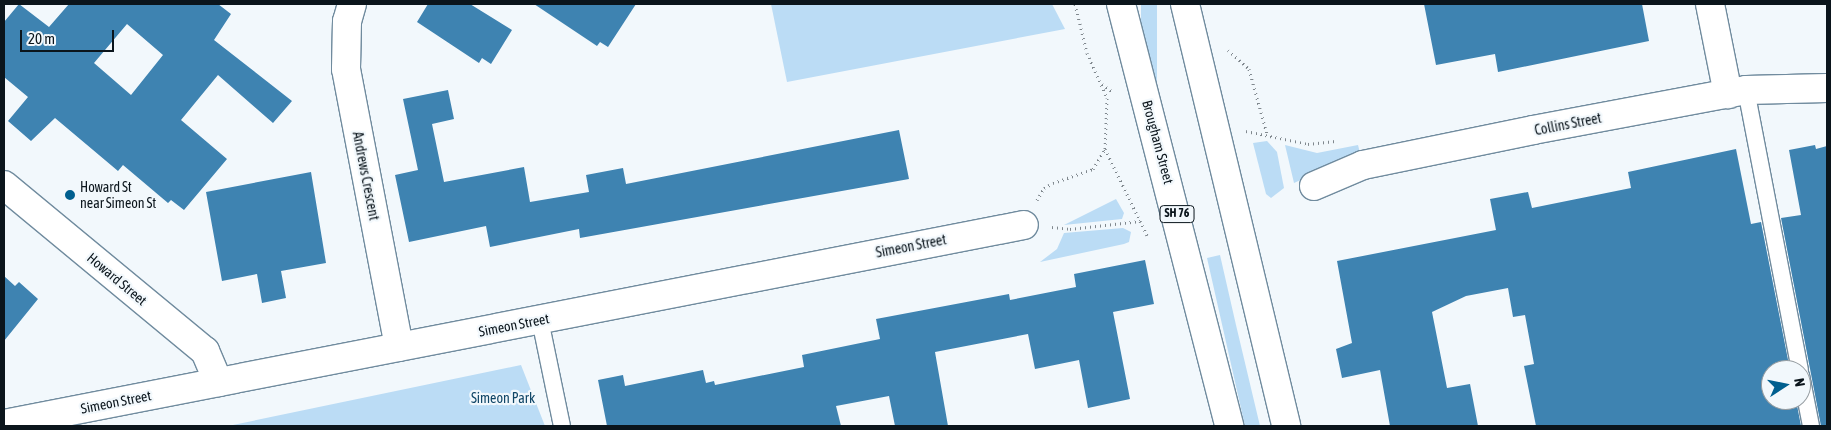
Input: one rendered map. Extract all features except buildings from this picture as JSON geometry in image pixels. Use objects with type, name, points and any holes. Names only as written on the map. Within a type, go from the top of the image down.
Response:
[{"type":"main road","name":"Andrews Crescent","points":[[352,4],[347,21],[346,69],[399,347]]},
{"type":"main road","name":"Brougham Street","points":[[1121,4],[1229,426]]},
{"type":"main road","points":[[1185,4],[1286,426]]},
{"type":"main road","points":[[1710,4],[1737,92]]},
{"type":"main road","name":"Collins Street","points":[[1314,186],[1371,163],[1737,92],[1827,88]]},
{"type":"main road","name":"Howard Street","points":[[4,185],[204,351],[218,382]]},
{"type":"main road","name":"Simeon Street","points":[[4,424],[1024,225]]},
{"type":"lane","points":[[1737,92],[1798,360]]},
{"type":"lane","points":[[540,320],[562,426]]},
{"type":"lane","points":[[1808,410],[1811,426]]},
{"type":"path","points":[[1075,4],[1087,53],[1107,98],[1105,149],[1093,169],[1044,188],[1024,225],[1070,229],[1141,221],[1105,149]]},
{"type":"path","points":[[1239,60],[1249,69],[1267,134]]},
{"type":"green space","points":[[771,4],[1052,4],[1065,29],[787,82]]},
{"type":"green space","points":[[1141,4],[1157,4],[1157,139],[1141,139]]},
{"type":"green space","points":[[1267,141],[1277,152],[1284,188],[1271,198],[1266,194],[1253,143]]},
{"type":"green space","points":[[1285,145],[1317,153],[1358,145],[1360,153],[1294,183]]},
{"type":"green space","points":[[1116,199],[1124,213],[1122,219],[1064,225]]},
{"type":"green space","points":[[1123,228],[1131,232],[1129,242],[1040,262],[1057,249],[1064,233]]},
{"type":"green space","points":[[1220,255],[1260,426],[1245,426],[1207,258]]},
{"type":"green space","name":"Simeon Park","points":[[521,365],[545,426],[228,426]]},
{"type":"place","name":"Howard St near Simeon St","points":[[70,195]]}]
